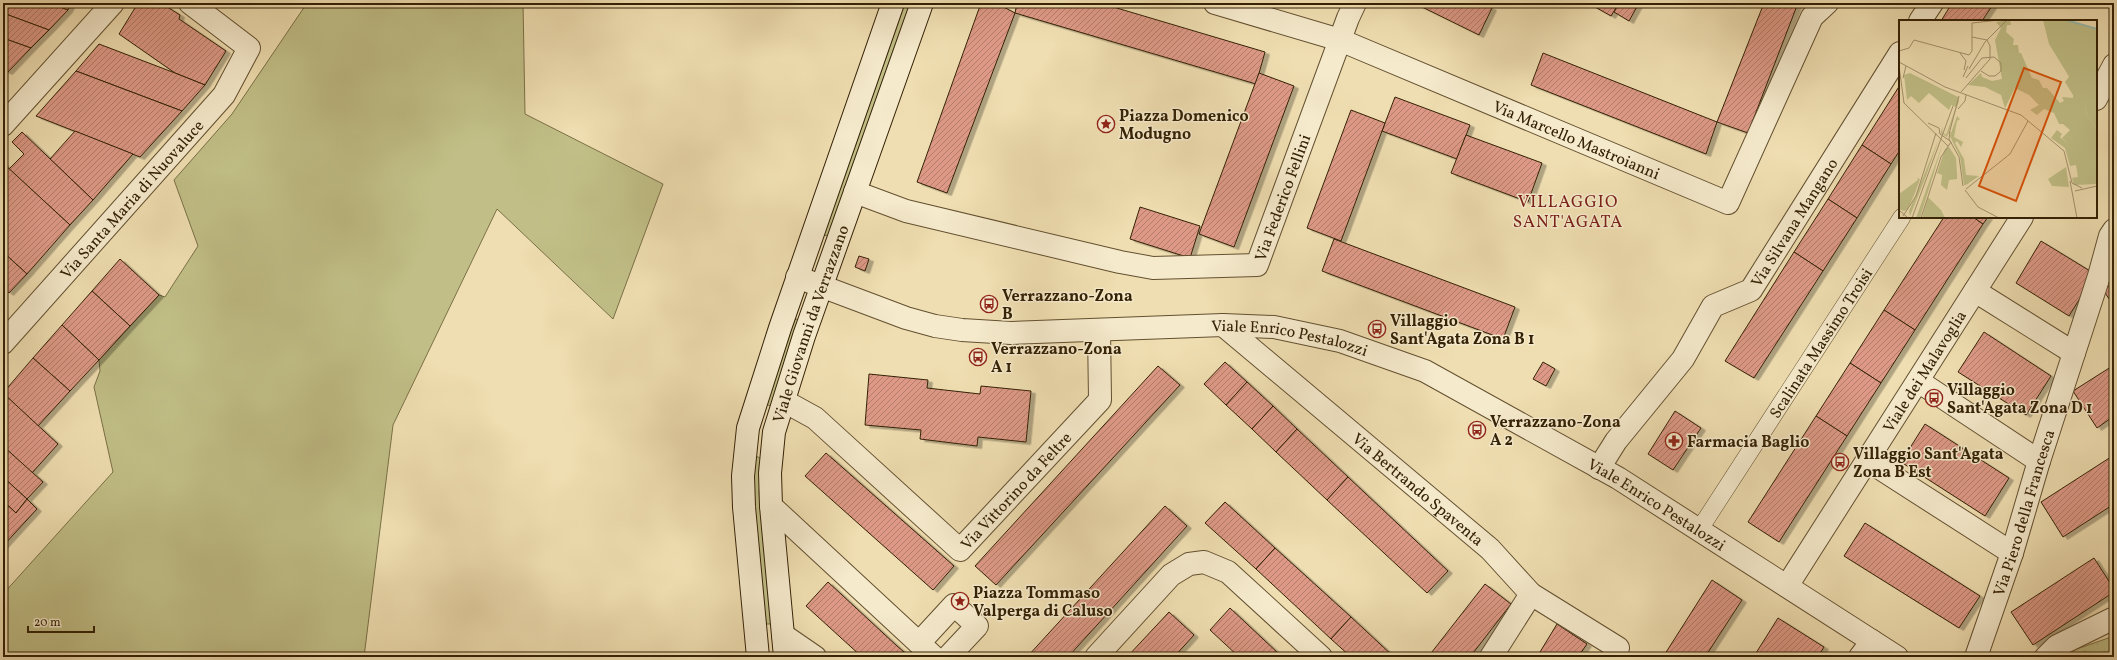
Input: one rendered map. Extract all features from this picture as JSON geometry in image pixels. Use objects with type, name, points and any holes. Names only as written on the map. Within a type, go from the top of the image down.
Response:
[{"type":"street","points":[[3,125],[113,3]]},
{"type":"street","name":"Via Santa Maria di Nuovaluce","points":[[3,343],[224,95],[249,48],[190,3]]},
{"type":"street","name":"Viale Giovanni da Verrazzano","points":[[758,657],[744,507],[743,476],[748,428],[797,277],[893,3]]},
{"type":"street","name":"Viale Giovanni da Verrazzano","points":[[785,657],[771,506],[770,474],[774,432],[822,286],[922,3]]},
{"type":"street","name":"Via Marcello Mastroianni","points":[[1215,3],[1340,40],[1728,203],[1812,17],[1826,3]]},
{"type":"street","name":"Via Federico Fellini","points":[[855,192],[906,211],[1120,262],[1153,268],[1257,265],[1355,3]]},
{"type":"street","points":[[1921,20],[1932,3]]},
{"type":"street","name":"Via Silvana Mangano","points":[[1599,468],[1616,441],[1683,359],[1714,306],[1751,290],[1899,55]]},
{"type":"street","points":[[2097,97],[2114,65]]},
{"type":"street","name":"Scalinata Massimo Troisi","points":[[1699,530],[1901,218]]},
{"type":"street","name":"Viale dei Malavoglia","points":[[1787,586],[2021,218]]},
{"type":"street","name":"Via Piero della Francesca","points":[[1976,657],[2012,553],[2039,461],[2099,276],[2110,236],[2114,230]]},
{"type":"street","name":"Viale Enrico Pestalozzi","points":[[797,277],[906,318],[962,330],[1011,333],[1223,325],[1274,327],[1340,341],[1425,372],[1599,468],[1787,586],[1866,649],[1897,657]]},
{"type":"street","points":[[1975,291],[2074,353]]},
{"type":"street","name":"Via Bertrando Spaventa","points":[[1223,325],[1490,549],[1531,594],[1615,652]]},
{"type":"street","name":"Via Vittorino da Feltre","points":[[784,401],[815,418],[960,550],[1100,400],[1099,330]]},
{"type":"street","points":[[1918,381],[2039,461]]},
{"type":"street","points":[[748,428],[774,432]]},
{"type":"street","points":[[1867,460],[2012,553]]},
{"type":"street","points":[[771,506],[921,644],[954,605],[977,626],[948,657]]},
{"type":"street","points":[[1096,657],[1171,575],[1189,564],[1204,562],[1228,572],[1321,657]]},
{"type":"street","points":[[1490,657],[1531,594]]},
{"type":"street","points":[[2046,657],[2058,646],[2112,619]]},
{"type":"street","points":[[783,635],[814,657]]},
{"type":"green space","points":[[307,3],[523,3],[525,114],[663,184],[613,319],[497,209],[393,425],[364,657],[3,657],[3,594],[113,472],[94,387],[100,371],[99,360],[159,295],[165,297],[198,246],[174,180],[232,114]]},
{"type":"green space","points":[[904,3],[912,3],[828,236],[823,235]]},
{"type":"green space","points":[[794,320],[799,320],[771,406],[765,404]]},
{"type":"green space","points":[[756,456],[762,459],[759,493],[771,620],[770,624],[766,624],[754,512],[754,458]]},
{"type":"green space","points":[[2114,636],[2114,657],[2062,657],[2074,650]]},
{"type":"building","points":[[3,3],[50,3],[68,10],[49,30],[3,13]]},
{"type":"building","points":[[50,3],[71,3],[68,10]]},
{"type":"building","points":[[138,3],[161,3],[180,15],[179,19],[226,51],[205,85],[175,73],[119,34]]},
{"type":"building","points":[[981,3],[996,3],[1015,13],[947,193],[917,182]]},
{"type":"building","points":[[1017,3],[1100,3],[1265,52],[1256,84],[1015,13]]},
{"type":"building","points":[[1414,3],[1481,3],[1492,8],[1479,35]]},
{"type":"building","points":[[1588,3],[1619,3],[1611,16]]},
{"type":"building","points":[[1619,3],[1639,3],[1629,21],[1614,12]]},
{"type":"building","points":[[1764,3],[1798,3],[1748,133],[1717,122]]},
{"type":"building","points":[[1952,3],[1994,3],[1983,20],[1942,20]]},
{"type":"building","points":[[3,13],[49,30],[31,48],[3,38]]},
{"type":"building","points":[[3,38],[31,48],[8,72],[3,70]]},
{"type":"building","points":[[99,44],[205,85],[182,111],[76,71]]},
{"type":"building","points":[[1543,53],[1717,122],[1706,154],[1531,85]]},
{"type":"building","points":[[76,71],[182,111],[140,157],[36,116]]},
{"type":"building","points":[[1259,73],[1294,86],[1234,247],[1199,234]]},
{"type":"building","points":[[1899,87],[1899,152],[1891,164],[1862,145]]},
{"type":"building","points":[[1395,97],[1470,125],[1457,159],[1382,131]]},
{"type":"building","points":[[1351,110],[1385,123],[1341,241],[1307,228]]},
{"type":"building","points":[[75,131],[133,154],[93,200],[50,159]]},
{"type":"building","points":[[22,132],[93,200],[70,225],[9,169],[24,154],[12,142]]},
{"type":"building","points":[[1466,135],[1542,163],[1528,202],[1451,173]]},
{"type":"building","points":[[1862,145],[1891,164],[1857,218],[1828,199]]},
{"type":"building","points":[[3,163],[70,225],[27,274],[3,252]]},
{"type":"building","points":[[1828,199],[1857,218],[1823,271],[1794,252]]},
{"type":"building","points":[[1140,207],[1200,226],[1190,258],[1130,239]]},
{"type":"building","points":[[1943,218],[1974,218],[1983,224],[1915,330],[1884,310]]},
{"type":"building","points":[[1974,218],[1987,218],[1983,224]]},
{"type":"building","points":[[1334,239],[1515,307],[1503,339],[1322,271]]},
{"type":"building","points":[[2041,241],[2095,274],[2069,316],[2016,283]]},
{"type":"building","points":[[3,252],[27,274],[9,293],[3,288]]},
{"type":"building","points":[[1794,252],[1823,271],[1754,378],[1725,361]]},
{"type":"building","points":[[859,256],[869,259],[865,271],[855,267]]},
{"type":"building","points":[[120,259],[159,295],[130,326],[92,291]]},
{"type":"building","points":[[2114,283],[2114,306],[2103,290]]},
{"type":"building","points":[[92,291],[130,326],[99,360],[62,325]]},
{"type":"building","points":[[1884,310],[1915,330],[1881,383],[1850,363]]},
{"type":"building","points":[[62,325],[99,360],[70,391],[33,358]]},
{"type":"building","points":[[1984,332],[2051,376],[2026,415],[1958,372]]},
{"type":"building","points":[[33,358],[70,391],[38,426],[3,393]]},
{"type":"building","points":[[1225,362],[1247,382],[1226,405],[1204,384]]},
{"type":"building","points":[[1543,362],[1555,369],[1546,386],[1533,379]]},
{"type":"building","points":[[1850,363],[1881,383],[1847,436],[1816,416]]},
{"type":"building","points":[[2114,365],[2114,416],[2097,428],[2073,391]]},
{"type":"building","points":[[1158,366],[1180,385],[996,585],[975,566]]},
{"type":"building","points":[[869,374],[928,380],[927,388],[980,394],[981,386],[1031,391],[1026,442],[978,437],[977,446],[920,439],[921,430],[865,425]]},
{"type":"building","points":[[1247,382],[1273,406],[1252,429],[1226,405]]},
{"type":"building","points":[[3,393],[58,444],[32,473],[3,446]]},
{"type":"building","points":[[1273,406],[1297,429],[1276,452],[1252,429]]},
{"type":"building","name":"Farmacia Baglio","points":[[1675,411],[1701,428],[1673,470],[1648,454]]},
{"type":"building","points":[[1816,416],[1847,436],[1779,542],[1748,522]]},
{"type":"building","points":[[1925,424],[2009,478],[1985,516],[1901,462]]},
{"type":"building","points":[[1297,429],[1348,477],[1327,500],[1276,452]]},
{"type":"building","points":[[3,446],[43,482],[27,499],[3,477]]},
{"type":"building","points":[[826,453],[954,566],[933,590],[805,476]]},
{"type":"building","points":[[2114,455],[2114,504],[2063,537],[2041,502]]},
{"type":"building","points":[[3,477],[27,499],[16,513],[3,501]]},
{"type":"building","points":[[1348,477],[1448,571],[1427,593],[1327,500]]},
{"type":"building","points":[[27,499],[37,509],[3,546],[5,528],[3,526],[3,501],[16,513]]},
{"type":"building","points":[[1225,502],[1275,548],[1256,569],[1205,523]]},
{"type":"building","points":[[1165,506],[1187,526],[1068,657],[1027,657]]},
{"type":"building","points":[[1865,523],[1980,596],[1959,628],[1844,556]]},
{"type":"building","points":[[1275,548],[1351,617],[1331,639],[1256,569]]},
{"type":"building","points":[[2094,558],[2114,589],[2114,592],[2033,645],[2011,612]]},
{"type":"building","points":[[1712,580],[1742,600],[1705,657],[1663,657]]},
{"type":"building","points":[[828,582],[910,657],[862,657],[806,606]]},
{"type":"building","points":[[1485,584],[1511,604],[1470,657],[1428,657]]},
{"type":"building","points":[[1230,608],[1279,654],[1276,657],[1239,657],[1210,630]]},
{"type":"building","points":[[1169,612],[1194,635],[1174,657],[1127,657]]},
{"type":"building","points":[[1351,617],[1394,657],[1351,657],[1331,639]]},
{"type":"building","points":[[1778,618],[1824,647],[1818,657],[1762,657],[1756,653]]},
{"type":"building","points":[[1557,624],[1587,644],[1578,657],[1537,657]]},
{"type":"place","name":"Piazza Domenico Modugno","points":[[1106,124]]},
{"type":"place","name":"Verrazzano-Zona B","points":[[989,304]]},
{"type":"place","name":"Villaggio Sant'Agata Zona B 1","points":[[1377,329]]},
{"type":"place","name":"Verrazzano-Zona A 1","points":[[978,357]]},
{"type":"place","name":"Villaggio Sant'Agata Zona D 1","points":[[1934,398]]},
{"type":"place","name":"Verrazzano-Zona A 2","points":[[1477,430]]},
{"type":"place","name":"Farmacia Baglio","points":[[1674,441]]},
{"type":"place","name":"Villaggio Sant'Agata Zona B Est","points":[[1840,462]]},
{"type":"place","name":"Piazza Tommaso Valperga di Caluso","points":[[960,601]]},
{"type":"district","name":"VILLAGGIO SANT'AGATA","points":[[1568,211]]}]
